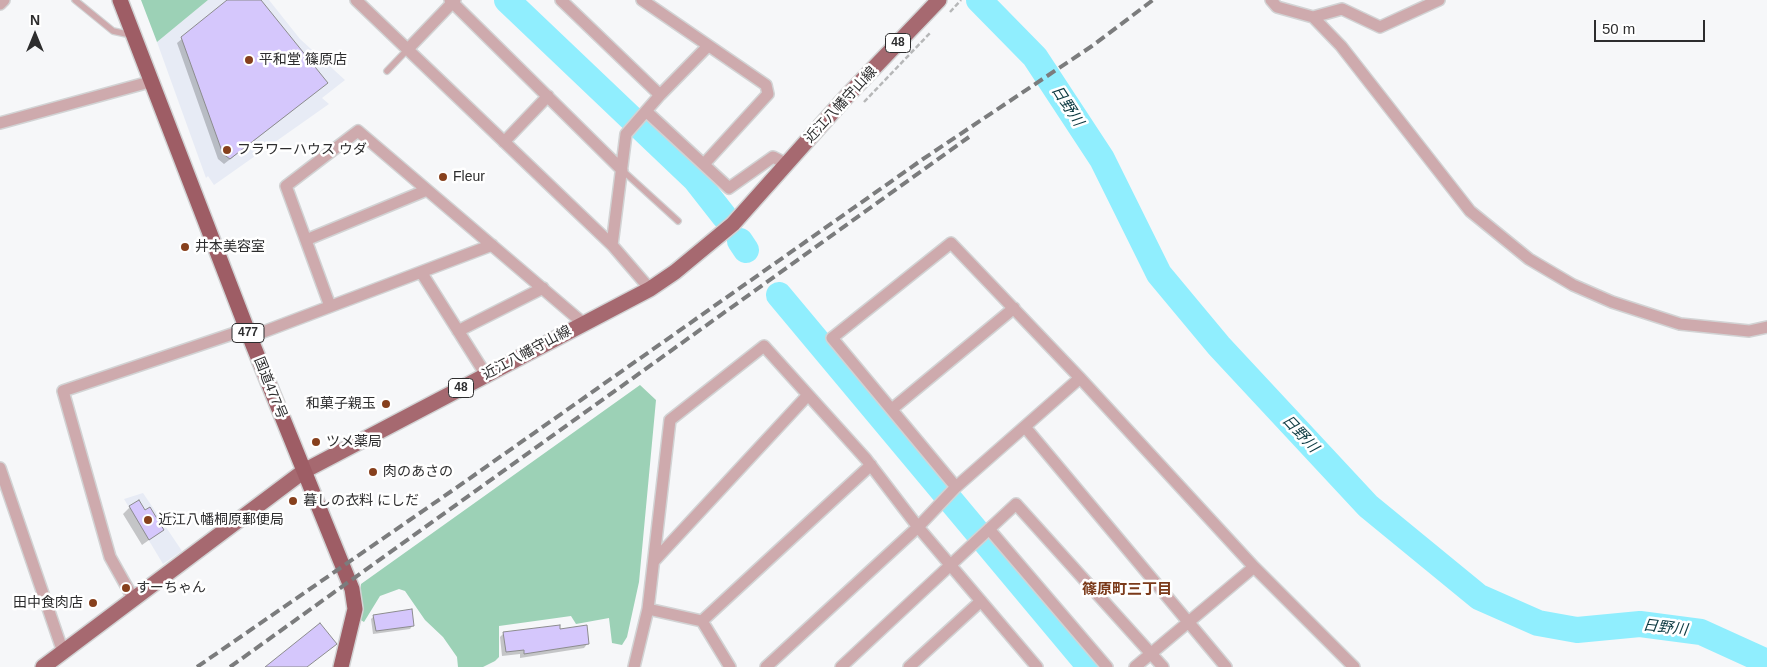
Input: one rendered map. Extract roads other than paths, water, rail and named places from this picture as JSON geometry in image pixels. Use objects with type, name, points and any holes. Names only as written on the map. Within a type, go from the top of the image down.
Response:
[{"type":"highway","name":"国道477号","points":[[120,0],[153,81],[248,333],[352,590],[355,609],[341,667]]},
{"type":"main road","name":"近江八幡守山線","points":[[43,667],[304,471],[650,289],[675,272],[733,224],[939,0]]},
{"type":"street","points":[[0,4],[4,0]]},
{"type":"street","points":[[356,0],[612,244],[650,289]]},
{"type":"street","points":[[561,0],[660,95]]},
{"type":"street","points":[[642,0],[766,84],[768,94],[704,164]]},
{"type":"street","points":[[1271,0],[1277,7],[1312,16],[1342,9],[1380,27],[1438,0]]},
{"type":"street","points":[[407,50],[453,1],[622,170]]},
{"type":"street","points":[[1312,16],[1341,46],[1470,211],[1529,259],[1581,288],[1612,302],[1680,324],[1749,331],[1767,328]]},
{"type":"street","points":[[612,244],[626,134],[660,95],[708,46]]},
{"type":"street","points":[[0,123],[153,81]]},
{"type":"street","points":[[504,142],[548,96]]},
{"type":"street","points":[[644,114],[704,164],[729,188],[773,157],[787,164]]},
{"type":"street","points":[[330,306],[286,186],[358,131],[583,323]]},
{"type":"street","points":[[306,240],[428,190]]},
{"type":"street","points":[[954,489],[892,409],[832,338],[951,243],[1080,378],[1254,567],[1354,667]]},
{"type":"street","points":[[133,598],[110,557],[64,390],[330,306],[492,245]]},
{"type":"street","points":[[421,272],[486,374]]},
{"type":"street","points":[[458,331],[543,288]]},
{"type":"street","points":[[892,409],[1014,308]]},
{"type":"street","points":[[634,667],[648,609],[670,420],[764,346],[871,465],[918,527],[1032,665]]},
{"type":"street","points":[[766,667],[918,527],[954,489],[1080,378]]},
{"type":"street","points":[[655,560],[808,396]]},
{"type":"street","points":[[1025,427],[1226,667]]},
{"type":"street","points":[[702,621],[871,465]]},
{"type":"street","points":[[0,468],[63,652]]},
{"type":"street","points":[[841,667],[1016,504],[1163,667]]},
{"type":"street","points":[[988,531],[1107,667]]},
{"type":"street","points":[[1135,667],[1254,567]]},
{"type":"street","points":[[909,667],[980,601]]},
{"type":"street","points":[[648,609],[702,621],[730,667]]},
{"type":"lane","points":[[75,0],[114,31],[134,35]]},
{"type":"lane","points":[[387,71],[407,50]]},
{"type":"lane","points":[[622,170],[678,221]]},
{"type":"waterway","points":[[507,0],[695,179],[724,216]]},
{"type":"waterway","name":"日野川","points":[[979,0],[1035,57],[1102,159],[1159,274],[1219,346],[1368,506],[1479,597],[1538,623],[1577,630],[1640,624],[1701,632],[1767,662]]},
{"type":"waterway","points":[[740,241],[746,250]]},
{"type":"waterway","points":[[779,295],[1090,667]]},
{"type":"railway","points":[[197,667],[456,488],[923,159],[1092,46],[1153,0]]},
{"type":"railway","points":[[230,667],[969,137]]},
{"type":"place","name":"平和堂 篠原店","points":[[249,60]]},
{"type":"place","name":"フラワーハウス ウダ","points":[[227,150]]},
{"type":"place","name":"Fleur","points":[[443,177]]},
{"type":"place","name":"井本美容室","points":[[185,247]]},
{"type":"place","name":"和菓子親玉","points":[[386,404]]},
{"type":"place","name":"ツメ薬局","points":[[316,442]]},
{"type":"place","name":"肉のあさの","points":[[373,472]]},
{"type":"place","name":"暮しの衣料 にしだ","points":[[293,501]]},
{"type":"place","name":"近江八幡桐原郵便局","points":[[148,520]]},
{"type":"place","name":"すーちゃん","points":[[126,588]]},
{"type":"place","name":"田中食肉店","points":[[93,603]]},
{"type":"district","name":"篠原町三丁目","points":[[1127,590]]}]
